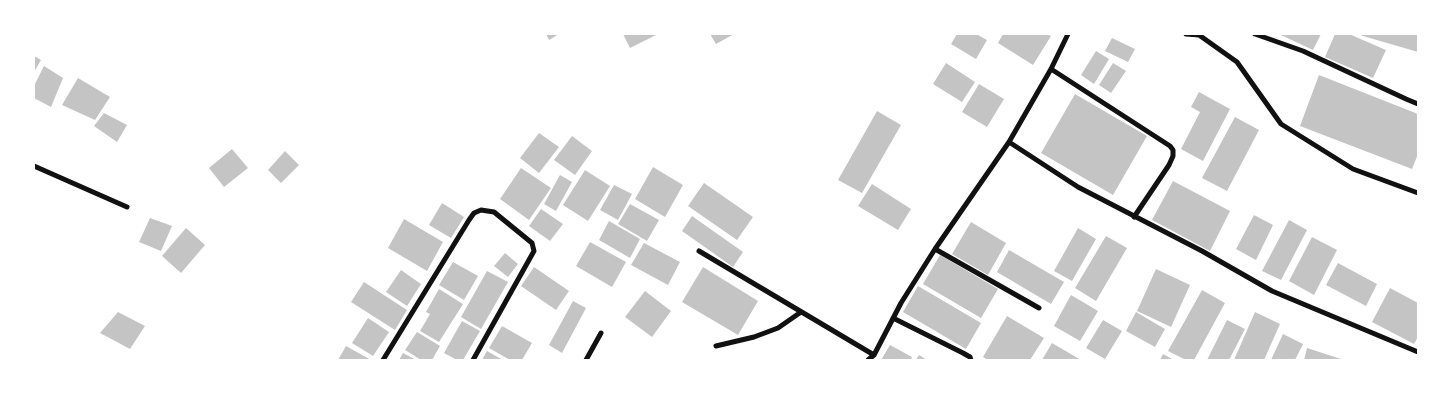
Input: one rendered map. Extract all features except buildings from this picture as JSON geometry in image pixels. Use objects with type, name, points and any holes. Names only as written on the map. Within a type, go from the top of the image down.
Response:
[{"type":"street","points":[[868,360],[874,355],[901,303],[935,249],[1009,142],[1051,69],[1068,34]]},
{"type":"street","points":[[1186,34],[1200,35],[1237,62],[1281,124],[1353,169],[1418,193]]},
{"type":"street","points":[[1255,34],[1303,51],[1418,104]]},
{"type":"street","points":[[1051,69],[1170,146],[1173,150],[1170,165],[1134,217]]},
{"type":"street","points":[[1009,142],[1078,187],[1202,251],[1272,291],[1418,352]]},
{"type":"street","points":[[34,166],[128,207]]},
{"type":"street","points":[[383,360],[469,220],[474,213],[481,210],[494,212],[532,243],[534,251],[473,360]]},
{"type":"street","points":[[935,249],[1039,308]]},
{"type":"street","points":[[699,251],[874,355]]},
{"type":"street","points":[[716,346],[754,337],[778,328],[801,312]]},
{"type":"street","points":[[893,318],[963,353],[970,357],[971,360]]},
{"type":"street","points":[[586,360],[601,332]]}]
